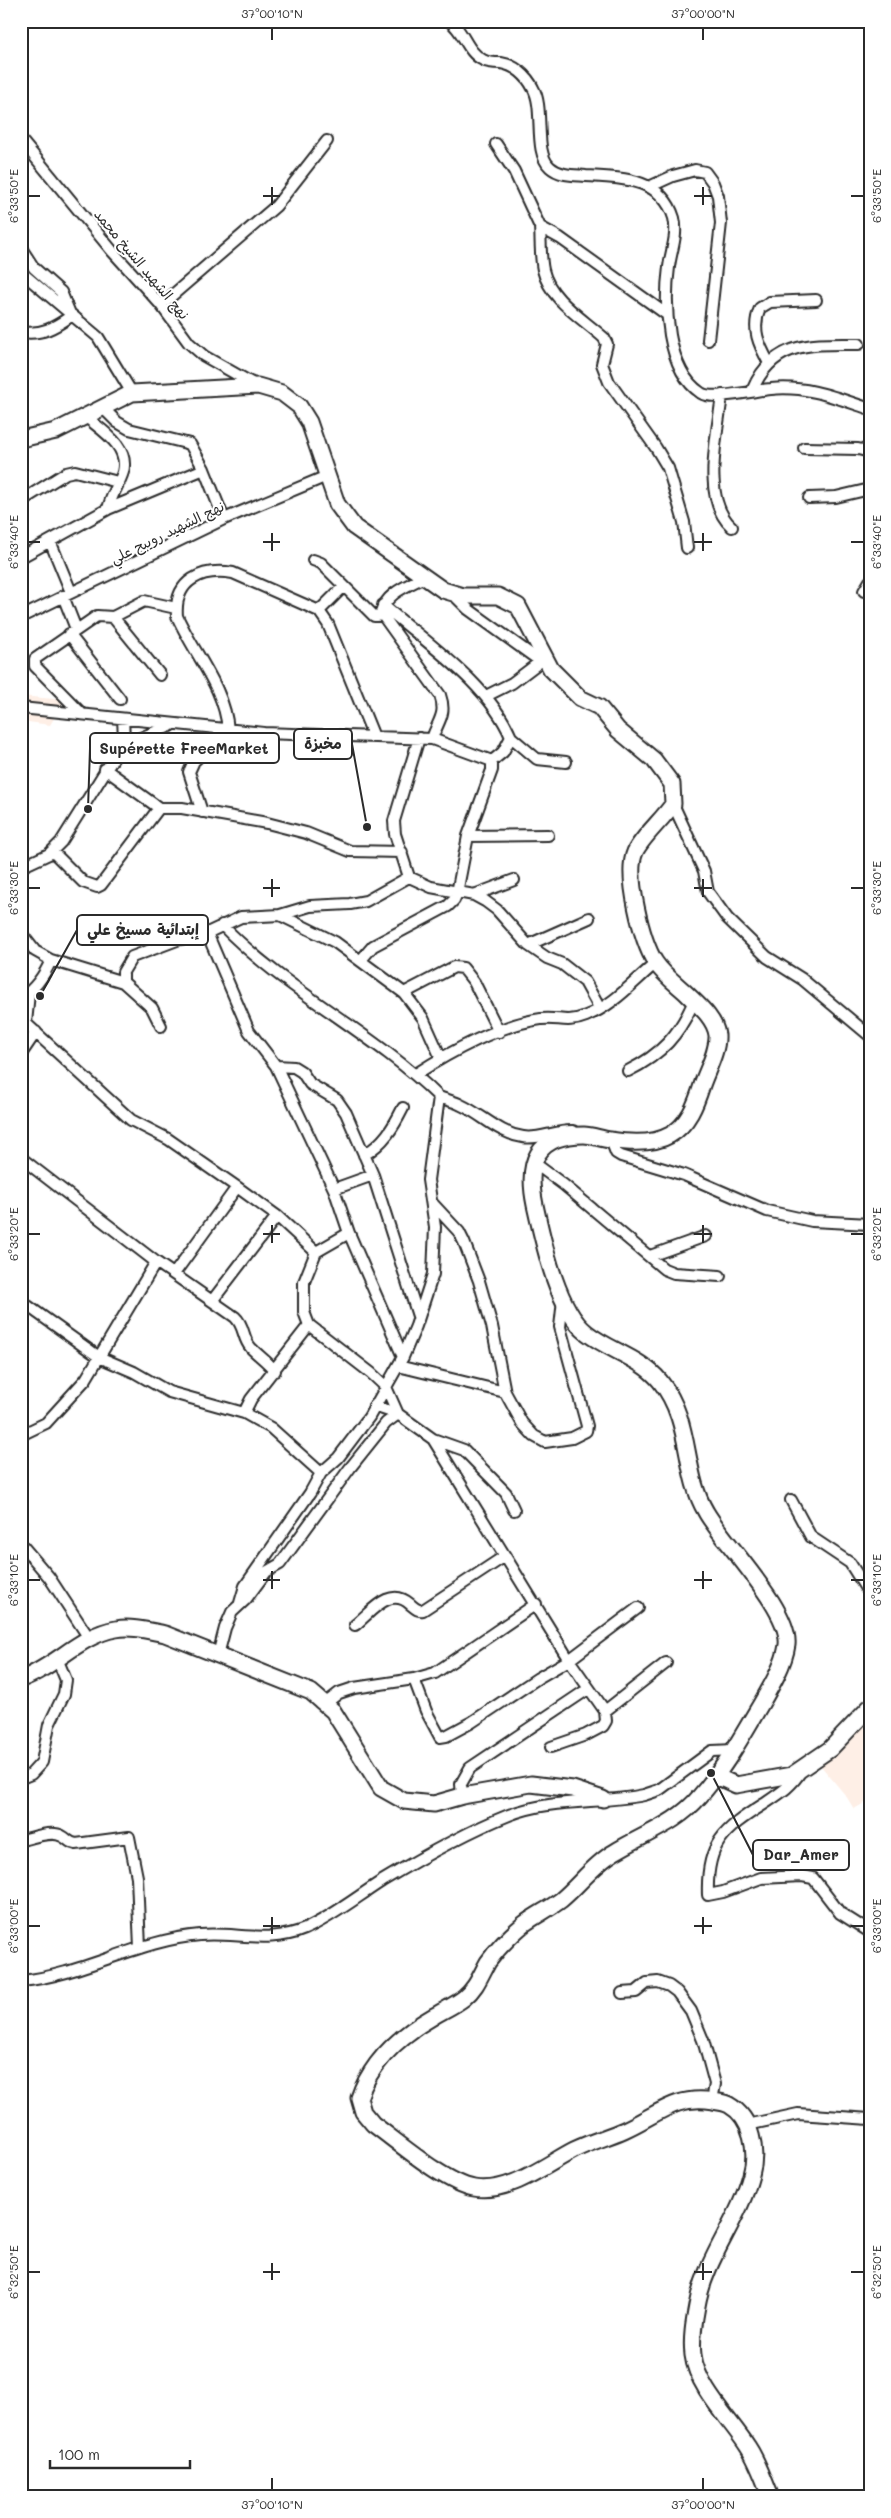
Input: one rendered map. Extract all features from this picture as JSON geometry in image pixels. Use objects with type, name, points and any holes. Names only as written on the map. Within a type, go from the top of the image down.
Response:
[{"type":"main road","points":[[21,439],[56,431],[132,393],[258,386],[282,393],[299,406],[309,422],[337,504],[354,527],[424,577],[454,595],[498,596],[518,606],[543,659],[551,669],[580,698],[599,708],[618,730],[654,760],[672,784],[673,804],[636,851],[632,865],[637,908],[646,941],[656,963],[711,1019],[717,1034],[714,1050],[697,1102],[674,1133],[663,1139],[650,1142],[611,1140],[585,1135],[555,1139],[545,1144],[533,1162],[532,1174],[535,1204],[563,1300],[583,1330],[634,1360],[660,1382],[673,1403],[682,1427],[700,1503],[710,1520],[774,1606],[787,1632],[784,1656],[777,1673],[734,1750],[700,1796],[682,1814],[656,1831],[610,1854],[558,1902],[516,1931],[486,1965],[478,1984],[462,2000],[423,2023],[388,2050],[372,2069],[359,2098],[363,2112],[372,2124],[451,2178],[471,2188],[483,2190],[496,2188],[515,2181],[575,2149],[626,2129],[671,2104],[697,2098],[728,2104],[741,2115],[747,2125],[754,2151],[752,2175],[703,2280],[693,2333],[693,2356],[702,2382],[750,2449],[771,2497]]},
{"type":"main road","points":[[21,1679],[58,1661],[89,1638],[116,1629],[145,1630],[165,1634],[303,1688],[326,1703],[333,1711],[381,1788],[404,1801],[434,1804],[462,1796],[531,1784],[588,1793],[603,1799]]},
{"type":"main road","points":[[716,1776],[736,1785],[786,1777],[803,1768],[830,1749],[870,1707]]},
{"type":"street","points":[[449,21],[460,32],[471,52],[483,61],[513,66],[530,82],[536,94],[543,154],[550,167],[567,175],[617,179],[651,186],[666,202],[675,224],[675,239],[669,268],[666,314],[674,352],[684,376],[702,394],[707,396],[722,395],[788,388],[810,390],[868,407]]},
{"type":"street","name":"نهج الشهيد الشيخ محمد","points":[[21,140],[113,252],[161,305],[189,343],[204,356],[258,386]]},
{"type":"street","points":[[161,305],[276,206],[327,140]]},
{"type":"street","points":[[496,144],[514,171],[540,227],[542,268],[547,283],[559,300],[604,338],[607,344],[602,364],[610,382],[668,468],[684,522],[687,548]]},
{"type":"street","points":[[651,186],[673,176],[695,170],[705,172],[713,183],[718,196],[721,223],[708,340]]},
{"type":"street","points":[[540,227],[560,238],[666,314]]},
{"type":"street","points":[[21,248],[34,268],[61,292],[71,316]]},
{"type":"street","points":[[21,272],[98,337],[132,393]]},
{"type":"street","points":[[769,363],[756,332],[755,323],[760,308],[770,302],[816,300]]},
{"type":"street","points":[[21,332],[38,334],[49,330],[71,316]]},
{"type":"street","points":[[752,391],[760,373],[776,356],[798,347],[859,344]]},
{"type":"street","points":[[722,395],[713,483],[716,505],[725,521],[732,527]]},
{"type":"street","points":[[102,407],[117,422],[129,429],[190,444],[204,469],[224,519]]},
{"type":"street","points":[[85,416],[118,444],[122,454],[124,468],[108,509]]},
{"type":"street","points":[[804,448],[858,449],[870,452]]},
{"type":"street","points":[[21,557],[108,509],[204,469]]},
{"type":"street","points":[[21,501],[66,473],[75,471],[118,482]]},
{"type":"street","name":"نهج الشهيد رويبح علي","points":[[21,616],[224,519],[327,476]]},
{"type":"street","points":[[809,498],[836,497],[870,489]]},
{"type":"street","points":[[50,541],[67,594],[72,632],[120,699]]},
{"type":"street","points":[[313,560],[321,563],[374,616],[378,616],[399,591],[424,577]]},
{"type":"street","points":[[228,730],[227,713],[209,674],[184,631],[177,616],[176,608],[184,588],[192,578],[205,572],[218,570],[233,573],[259,583],[320,611],[334,638],[374,737]]},
{"type":"street","points":[[864,591],[870,581]]},
{"type":"street","points":[[320,611],[344,586]]},
{"type":"street","points":[[454,595],[468,609],[543,659],[512,684],[486,696]]},
{"type":"street","points":[[82,714],[36,666],[36,659],[96,616],[113,617],[144,601],[176,608]]},
{"type":"street","points":[[382,609],[451,664],[486,696],[504,720],[511,737],[537,759],[566,762]]},
{"type":"street","points":[[382,609],[440,695],[443,715],[432,739]]},
{"type":"street","points":[[113,617],[160,675]]},
{"type":"street","points":[[21,708],[171,725],[290,735],[432,739],[492,761]]},
{"type":"street","points":[[21,867],[52,851],[61,842],[121,746],[124,738],[123,719]]},
{"type":"street","points":[[121,746],[171,725]]},
{"type":"street","points":[[202,812],[189,772],[194,761],[228,730]]},
{"type":"street","points":[[492,761],[503,752],[511,737]]},
{"type":"street","points":[[419,738],[394,820],[395,834],[409,877],[431,887],[474,895],[497,910],[528,945],[547,958],[562,964],[585,982],[600,1009]]},
{"type":"street","points":[[361,960],[373,946],[448,906],[454,900],[468,836],[492,770],[492,761]]},
{"type":"street","points":[[105,769],[159,808],[247,819],[306,833],[350,851],[402,852]]},
{"type":"street","points":[[673,804],[704,871],[708,892],[727,918],[767,957],[802,979],[870,1036]]},
{"type":"street","points":[[52,851],[84,882],[97,887],[102,885],[159,808]]},
{"type":"street","points":[[468,836],[548,835]]},
{"type":"street","points":[[123,982],[123,972],[132,957],[177,940],[207,933],[241,917],[280,915],[310,906],[350,904],[366,901],[409,877]]},
{"type":"street","points":[[474,895],[514,880]]},
{"type":"street","points":[[280,915],[335,942],[404,993],[423,1018],[441,1058]]},
{"type":"street","points":[[528,945],[589,918]]},
{"type":"street","points":[[222,925],[259,960],[416,1074],[439,1097],[462,1105],[494,1126],[512,1134],[535,1137],[566,1130],[585,1135]]},
{"type":"street","points":[[21,933],[34,951],[51,960],[123,982],[152,1008],[161,1026]]},
{"type":"street","points":[[207,933],[249,1032],[276,1066],[334,1189],[349,1233],[401,1362]]},
{"type":"street","points":[[51,960],[46,970],[25,995],[24,1021],[131,1120],[168,1139],[238,1187],[277,1216],[316,1252]]},
{"type":"street","points":[[416,1074],[441,1058],[499,1032],[543,1019],[570,1022],[600,1009],[625,992],[656,963]]},
{"type":"street","points":[[404,993],[454,967],[463,968],[474,982],[499,1032]]},
{"type":"street","points":[[628,1071],[653,1056],[672,1040],[694,1001]]},
{"type":"street","points":[[21,1054],[36,1032]]},
{"type":"street","points":[[276,1066],[294,1067],[302,1072],[310,1084],[337,1100],[346,1113],[373,1175],[418,1316]]},
{"type":"street","points":[[240,1603],[245,1586],[310,1494],[322,1473],[338,1458],[369,1416],[401,1362],[433,1274],[435,1245],[433,1204],[428,1180],[439,1097]]},
{"type":"street","points":[[364,1155],[376,1148],[392,1132],[403,1108]]},
{"type":"street","points":[[611,1140],[616,1153],[621,1156],[684,1175],[767,1211],[812,1221],[870,1224]]},
{"type":"street","points":[[21,1158],[156,1262],[242,1323],[245,1339],[248,1344],[275,1370]]},
{"type":"street","points":[[533,1162],[669,1271],[720,1276]]},
{"type":"street","points":[[334,1189],[373,1175]]},
{"type":"street","points":[[174,1274],[238,1187]]},
{"type":"street","points":[[433,1204],[459,1232],[479,1281],[492,1326],[505,1392],[522,1423],[534,1436],[545,1442],[572,1438],[586,1431],[587,1423],[560,1327],[563,1300]]},
{"type":"street","points":[[212,1301],[277,1216]]},
{"type":"street","points":[[349,1233],[316,1252],[304,1282],[304,1312],[309,1326],[371,1373],[386,1387],[398,1414]]},
{"type":"street","points":[[650,1256],[706,1236]]},
{"type":"street","points":[[21,1435],[46,1423],[60,1410],[86,1379],[156,1262]]},
{"type":"street","points":[[21,1301],[99,1357],[134,1372],[169,1392],[244,1413],[271,1428],[322,1473]]},
{"type":"street","points":[[244,1413],[251,1399],[309,1326]]},
{"type":"street","points":[[401,1362],[505,1392]]},
{"type":"street","points":[[374,1406],[398,1414],[433,1439],[464,1450],[506,1493],[514,1510]]},
{"type":"street","points":[[218,1656],[225,1628],[232,1612],[246,1599],[266,1572],[280,1564],[350,1468],[386,1423],[398,1414]]},
{"type":"street","points":[[433,1439],[569,1660],[605,1711],[606,1721],[600,1728],[581,1737],[551,1747]]},
{"type":"street","points":[[338,1458],[350,1468]]},
{"type":"street","points":[[791,1500],[811,1537],[850,1563],[870,1595]]},
{"type":"street","points":[[21,1544],[49,1577],[89,1638]]},
{"type":"street","points":[[356,1625],[382,1602],[392,1597],[400,1597],[416,1610],[424,1610],[505,1556]]},
{"type":"street","points":[[326,1703],[339,1693],[354,1688],[414,1679],[445,1667],[536,1604]]},
{"type":"street","points":[[414,1679],[426,1711],[440,1737],[446,1736],[472,1722],[538,1678],[569,1660],[638,1608]]},
{"type":"street","points":[[21,1778],[30,1774],[42,1762],[49,1725],[64,1694],[66,1680],[58,1661]]},
{"type":"street","points":[[605,1711],[666,1663]]},
{"type":"street","points":[[462,1796],[461,1784],[470,1768],[588,1689]]},
{"type":"street","points":[[21,1981],[71,1972],[140,1948],[199,1935],[256,1937],[290,1934],[324,1919],[384,1880],[464,1836],[510,1814],[537,1807],[627,1798],[659,1790],[712,1751],[734,1750]]},
{"type":"street","points":[[803,1768],[783,1792],[737,1824],[718,1840],[710,1855],[708,1895],[723,1892],[760,1878],[802,1876],[813,1878],[840,1913],[870,1932]]},
{"type":"street","points":[[21,1840],[52,1834],[62,1835],[71,1843],[76,1844],[129,1837],[136,1877],[140,1948]]},
{"type":"street","points":[[622,1993],[636,1992],[647,1983],[658,1982],[669,1986],[677,1992],[691,2011],[703,2040],[715,2084],[712,2101]]},
{"type":"street","points":[[747,2125],[798,2114],[870,2119]]},
{"type":"shaded area","points":[[21,696],[65,700],[50,725],[21,721]]},
{"type":"shaded area","points":[[870,1720],[870,1800],[854,1809],[846,1796],[821,1766]]},
{"type":"place","name":"Supérette FreeMarket","points":[[88,809]]},
{"type":"place","name":"مخبزة","points":[[367,827]]},
{"type":"place","name":"إبتدائية مسيخ علي","points":[[40,996]]},
{"type":"place","name":"Dar_Amer","points":[[711,1773]]}]
